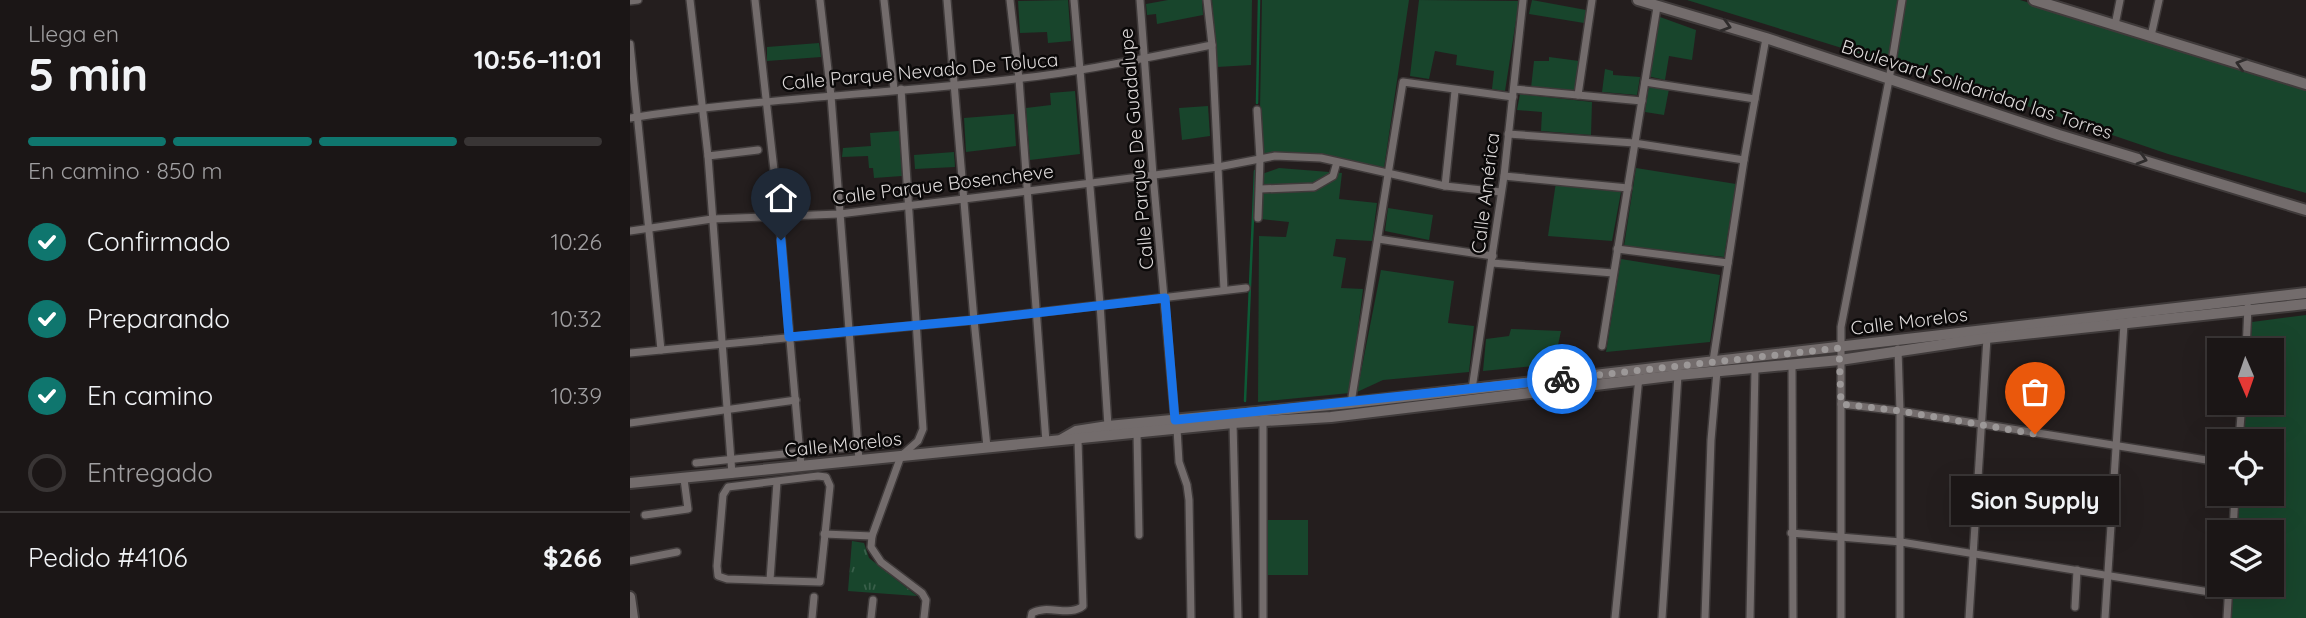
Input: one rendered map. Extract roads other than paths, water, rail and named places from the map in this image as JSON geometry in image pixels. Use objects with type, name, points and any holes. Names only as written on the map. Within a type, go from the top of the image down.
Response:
[{"type":"main road","name":"Boulevard Solidaridad las Torres","points":[[1637,0],[1766,38],[1889,80],[2306,210]]},
{"type":"main road","points":[[1667,0],[1692,16]]},
{"type":"main road","points":[[2034,0],[2306,84]]},
{"type":"main road","name":"Calle Morelos","points":[[1898,344],[2124,324],[2249,305],[2306,293]]},
{"type":"main road","name":"Calle Morelos","points":[[630,483],[1078,440],[1138,433],[1176,425],[1263,417],[1351,403],[1472,389],[1639,375],[1678,375],[1715,366],[1755,368],[1792,364],[1898,344],[2249,305],[2306,303]]},
{"type":"main road","name":"Calle Morelos","points":[[1060,440],[1076,431],[1108,426],[1233,424],[1263,417],[1331,417],[1639,375],[1840,354]]},
{"type":"main road","points":[[630,597],[633,618]]},
{"type":"street","points":[[630,1],[638,0]]},
{"type":"street","points":[[690,0],[708,156],[732,474]]},
{"type":"street","points":[[755,0],[779,215],[801,466]]},
{"type":"street","points":[[820,0],[831,96],[859,460]]},
{"type":"street","points":[[884,0],[898,89],[910,205],[923,429],[918,441],[901,456],[872,536],[871,547],[876,556],[922,593],[926,600],[924,618]]},
{"type":"street","points":[[947,0],[987,447]]},
{"type":"street","points":[[1010,0],[1019,79],[1046,442]]},
{"type":"street","points":[[1074,0],[1108,426]]},
{"type":"street","name":"Calle Parque De Guadalupe","points":[[1140,0],[1179,462],[1189,500],[1191,618]]},
{"type":"street","points":[[1207,0],[1212,46],[1224,290]]},
{"type":"street","name":"Calle América","points":[[1472,389],[1502,192],[1523,0]]},
{"type":"street","points":[[1578,95],[1592,0]]},
{"type":"street","points":[[1841,618],[1840,354],[1843,315],[1902,0]]},
{"type":"street","points":[[2115,25],[2120,0]]},
{"type":"street","points":[[2151,36],[2159,0]]},
{"type":"street","points":[[1602,346],[1657,7]]},
{"type":"street","points":[[1705,618],[1715,366],[1744,160],[1766,38]]},
{"type":"street","points":[[630,44],[634,117],[649,228],[661,350]]},
{"type":"street","name":"Calle Parque Nevado De Toluca","points":[[634,117],[703,106],[1019,79],[1080,71],[1212,46]]},
{"type":"street","points":[[1351,403],[1403,82],[1455,91],[1578,95],[1642,101]]},
{"type":"street","points":[[1645,82],[1755,99]]},
{"type":"street","points":[[1445,186],[1455,91]]},
{"type":"street","points":[[1256,110],[1260,159],[1258,218]]},
{"type":"street","points":[[1508,134],[1634,143],[1744,160]]},
{"type":"street","points":[[708,156],[758,150]]},
{"type":"street","name":"Calle Parque Bosencheve","points":[[630,231],[712,219],[839,214],[964,200],[1218,167],[1275,156],[1300,156],[1445,186],[1502,192]]},
{"type":"street","points":[[1260,189],[1314,187],[1333,176],[1337,162]]},
{"type":"street","points":[[1504,176],[1628,187]]},
{"type":"street","points":[[1378,239],[1492,259],[1613,273]]},
{"type":"street","points":[[1617,248],[1728,263]]},
{"type":"street","points":[[630,354],[974,320],[1246,288]]},
{"type":"street","points":[[2247,338],[2249,305]]},
{"type":"street","points":[[2105,618],[2124,324]]},
{"type":"street","points":[[1969,618],[1971,554],[1987,338]]},
{"type":"street","points":[[1898,344],[1900,618]]},
{"type":"street","points":[[1792,364],[1793,618]]},
{"type":"street","points":[[1750,618],[1755,368]]},
{"type":"street","points":[[1615,618],[1639,375]]},
{"type":"street","points":[[1662,618],[1678,375]]},
{"type":"street","points":[[630,423],[796,400]]},
{"type":"street","points":[[1841,404],[2207,460]]},
{"type":"street","points":[[1263,417],[1263,618]]},
{"type":"street","points":[[1233,424],[1238,618]]},
{"type":"street","points":[[1138,433],[1139,535]]},
{"type":"street","points":[[1031,618],[1034,611],[1042,609],[1077,610],[1083,606],[1078,440]]},
{"type":"street","points":[[696,463],[892,443]]},
{"type":"street","points":[[818,476],[829,480],[824,534],[820,582],[727,579],[719,576],[717,566],[726,489],[733,485],[818,476]]},
{"type":"street","points":[[645,515],[688,509],[684,479]]},
{"type":"street","points":[[770,580],[777,482]]},
{"type":"street","points":[[1791,533],[1901,542],[2207,592]]},
{"type":"street","points":[[824,534],[872,536]]},
{"type":"street","points":[[630,561],[677,552]]},
{"type":"street","points":[[2075,607],[2077,570]]},
{"type":"street","points":[[812,618],[814,597]]},
{"type":"street","points":[[2227,618],[2228,597]]},
{"type":"street","points":[[871,618],[873,600]]},
{"type":"waterway","points":[[1257,103],[1259,0]]},
{"type":"waterway","points":[[1245,401],[1255,171]]},
{"type":"place","name":"Sion Supply","points":[[2035,434]]}]
